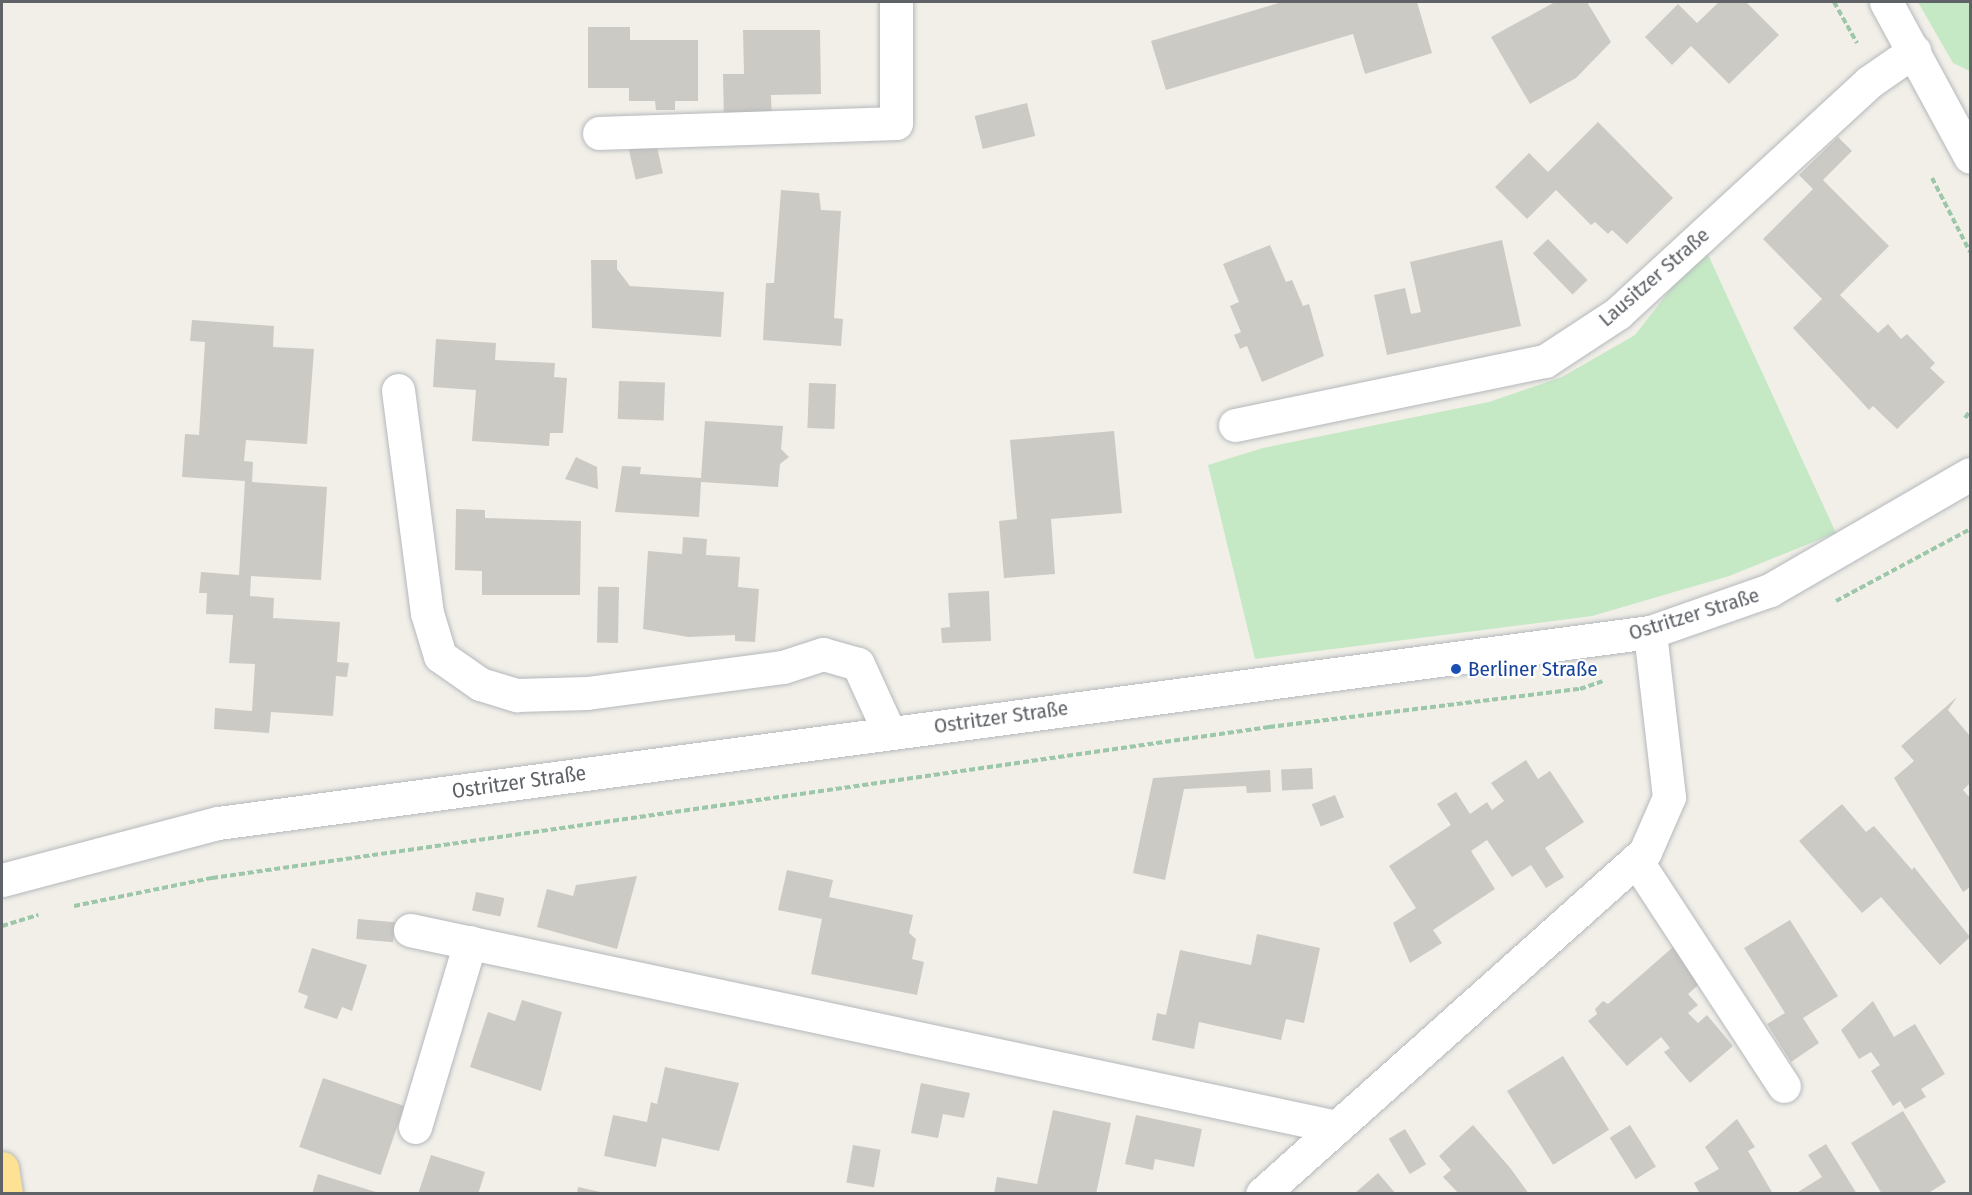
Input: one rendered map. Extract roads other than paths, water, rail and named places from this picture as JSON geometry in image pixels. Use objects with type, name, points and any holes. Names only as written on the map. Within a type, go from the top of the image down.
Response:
[{"type":"highway","points":[[2,1168],[6,1194]]},
{"type":"street","points":[[599,133],[896,123],[896,2]]},
{"type":"street","points":[[1886,2],[1971,157]]},
{"type":"street","name":"Lausitzer Straße","points":[[1235,425],[1545,361],[1618,313],[1876,77],[1914,51]]},
{"type":"street","points":[[398,390],[427,613],[440,656],[480,684],[517,695],[586,693],[783,667],[823,654],[858,664],[888,732]]},
{"type":"street","name":"Ostritzer Straße","points":[[2,880],[218,823],[1650,632],[1770,590],[1971,474]]},
{"type":"street","points":[[1262,1194],[1645,852],[1669,797],[1650,632]]},
{"type":"street","points":[[1636,860],[1784,1086]]},
{"type":"street","points":[[410,930],[1336,1127]]},
{"type":"street","points":[[415,1127],[471,942]]},
{"type":"place","name":"Berliner Straße","points":[[1456,669]]}]
